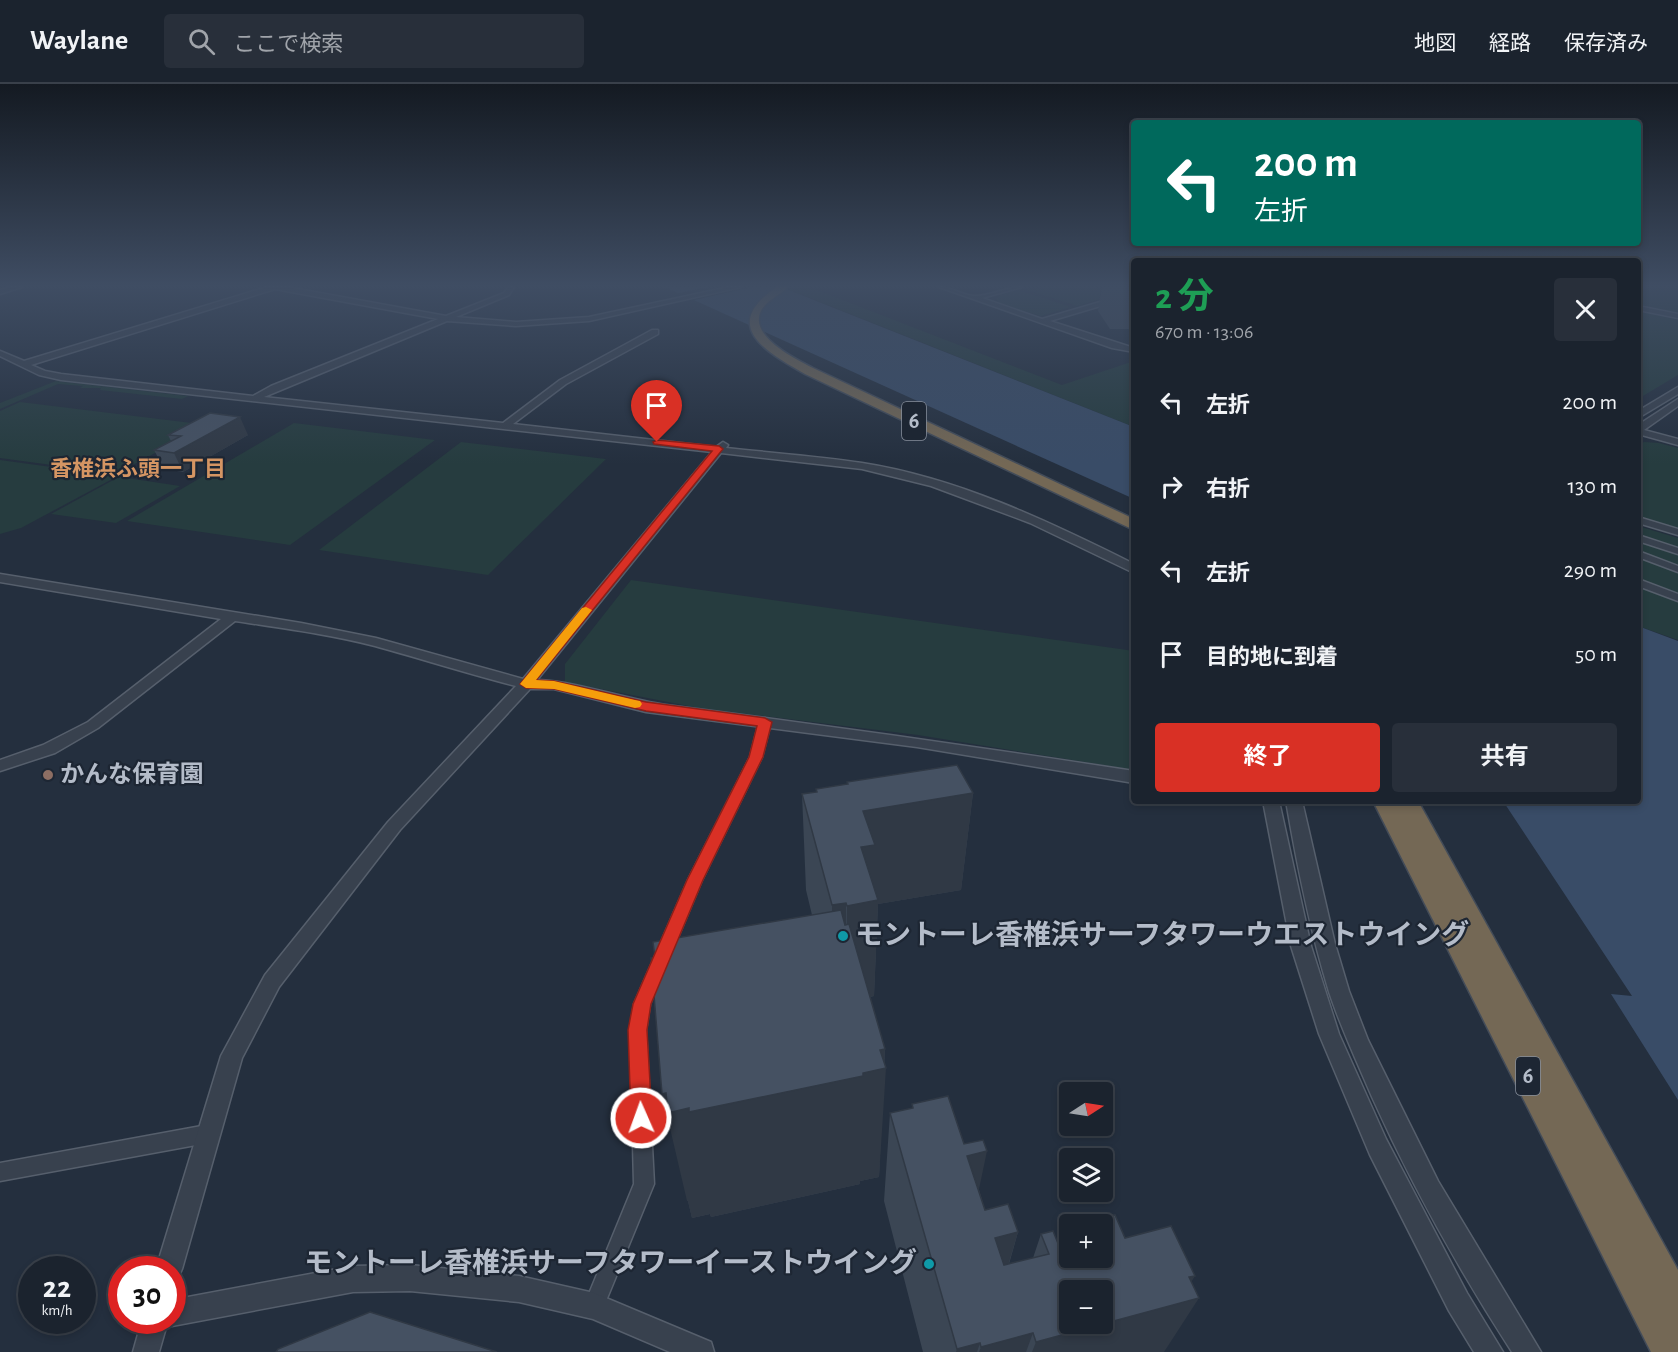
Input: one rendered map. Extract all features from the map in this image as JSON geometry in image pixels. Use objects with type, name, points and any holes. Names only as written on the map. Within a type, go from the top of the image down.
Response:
[{"type":"highway","name":"6","points":[[769,346],[777,354],[809,371],[1131,524]]},
{"type":"highway","name":"6","points":[[781,346],[787,352],[818,369],[1131,515]]},
{"type":"highway","name":"6","points":[[1387,804],[1671,1352]]},
{"type":"highway","name":"6","points":[[1408,804],[1678,1306]]},
{"type":"street","points":[[8,346],[19,351]]},
{"type":"street","points":[[24,364],[84,346]]},
{"type":"street","points":[[254,399],[263,393],[381,346]]},
{"type":"street","points":[[29,356],[56,369],[74,372],[509,424],[563,382],[629,346]]},
{"type":"street","points":[[0,353],[42,373],[61,377],[865,462],[925,474],[1031,510],[1131,558]]},
{"type":"street","points":[[1641,413],[1678,390]]},
{"type":"street","points":[[1641,428],[1678,402]]},
{"type":"street","points":[[1641,431],[1678,442]]},
{"type":"street","points":[[721,447],[862,466],[919,478],[959,490],[1022,514],[1131,568]]},
{"type":"street","points":[[173,1256],[232,1056],[272,981],[394,826],[526,684],[721,447]]},
{"type":"street","points":[[1641,521],[1678,532]]},
{"type":"street","points":[[1641,539],[1678,551]]},
{"type":"street","points":[[1641,555],[1678,569]]},
{"type":"street","points":[[0,578],[301,627],[376,642],[451,665],[526,684],[554,685],[646,706],[917,742],[1131,777]]},
{"type":"street","points":[[1641,583],[1678,598]]},
{"type":"street","points":[[0,766],[49,748],[93,725],[232,617]]},
{"type":"street","points":[[594,1305],[644,1184],[638,1030],[642,1004],[695,880],[756,757],[765,722]]},
{"type":"street","points":[[1272,804],[1301,946],[1337,1054],[1378,1147],[1458,1302],[1490,1352]]},
{"type":"street","points":[[1290,804],[1324,939],[1355,1035],[1409,1154],[1490,1295],[1528,1352]]},
{"type":"street","points":[[0,1172],[207,1134]]},
{"type":"street","points":[[186,1309],[353,1279],[410,1278],[519,1289],[594,1305],[701,1352]]},
{"type":"street","points":[[146,1352],[150,1334]]},
{"type":"green space","points":[[931,346],[962,346],[1062,385],[1131,362],[1131,426]]},
{"type":"green space","points":[[1641,346],[1678,346],[1678,375],[1641,397]]},
{"type":"green space","points":[[56,381],[188,396],[182,399],[58,384],[0,409],[0,403]]},
{"type":"green space","points":[[20,402],[208,425],[121,471],[111,473],[0,458],[0,411]]},
{"type":"green space","points":[[223,420],[231,421],[127,478],[180,486],[116,523],[51,514]]},
{"type":"green space","points":[[294,423],[435,440],[290,545],[127,521]]},
{"type":"green space","points":[[461,442],[606,459],[488,575],[319,550]]},
{"type":"green space","points":[[1644,442],[1659,443],[1678,448],[1678,530],[1641,519],[1641,444]]},
{"type":"green space","points":[[0,460],[118,476],[21,528],[0,534]]},
{"type":"green space","points":[[1641,527],[1678,538],[1678,549],[1641,538]]},
{"type":"green space","points":[[1641,542],[1678,555],[1678,567],[1641,553]]},
{"type":"green space","points":[[1641,557],[1678,571],[1678,595],[1641,581]]},
{"type":"green space","points":[[631,580],[1131,651],[1131,770],[918,735],[699,708],[565,682],[565,664]]},
{"type":"green space","points":[[1644,587],[1678,600],[1678,640],[1641,627],[1641,589]]},
{"type":"water","points":[[796,346],[930,346],[1131,426],[1131,498]]},
{"type":"water","points":[[1641,627],[1678,641],[1678,1100],[1611,994],[1632,996],[1505,804],[1641,804]]},
{"type":"building","points":[[210,413],[240,417],[174,453],[154,450],[181,436],[168,435]]},
{"type":"building","points":[[957,765],[973,793],[863,811],[875,845],[861,847],[878,900],[847,906],[846,903],[832,905],[802,794],[817,792],[816,789],[848,784],[847,782]]},
{"type":"building","points":[[841,910],[845,925],[849,924],[885,1049],[880,1050],[886,1068],[863,1073],[863,1076],[689,1112],[689,1108],[668,1113],[666,1093],[662,1094],[651,958],[655,958],[653,942]]},
{"type":"building","points":[[948,1096],[964,1144],[983,1140],[987,1151],[967,1156],[985,1210],[1008,1204],[1018,1232],[995,1238],[1004,1265],[1049,1254],[1041,1234],[1053,1231],[1059,1246],[1059,1268],[1113,1268],[1113,1216],[1115,1215],[1125,1238],[1171,1226],[1195,1276],[1189,1277],[1199,1298],[1113,1321],[1113,1280],[1059,1280],[1059,1334],[1066,1334],[1036,1342],[1033,1333],[981,1347],[980,1343],[957,1349],[890,1113],[913,1108],[912,1104]]},
{"type":"building","points":[[370,1312],[497,1352],[276,1352],[278,1349]]},
{"type":"slow traffic","points":[[586,610],[526,684],[554,685],[635,704]]},
{"type":"place","name":"かんな保育園","points":[[48,775]]},
{"type":"place","name":"モントーレ香椎浜サーフタワーウエストウイング","points":[[843,936]]},
{"type":"place","name":"モントーレ香椎浜サーフタワーイーストウイング","points":[[929,1264]]},
{"type":"district","name":"香椎浜ふ頭一丁目","points":[[138,469]]},
{"type":"route","points":[[641,1118],[638,1030],[642,1004],[695,880],[756,757],[765,722],[646,706],[554,685],[526,684],[719,449],[657,442]]}]
